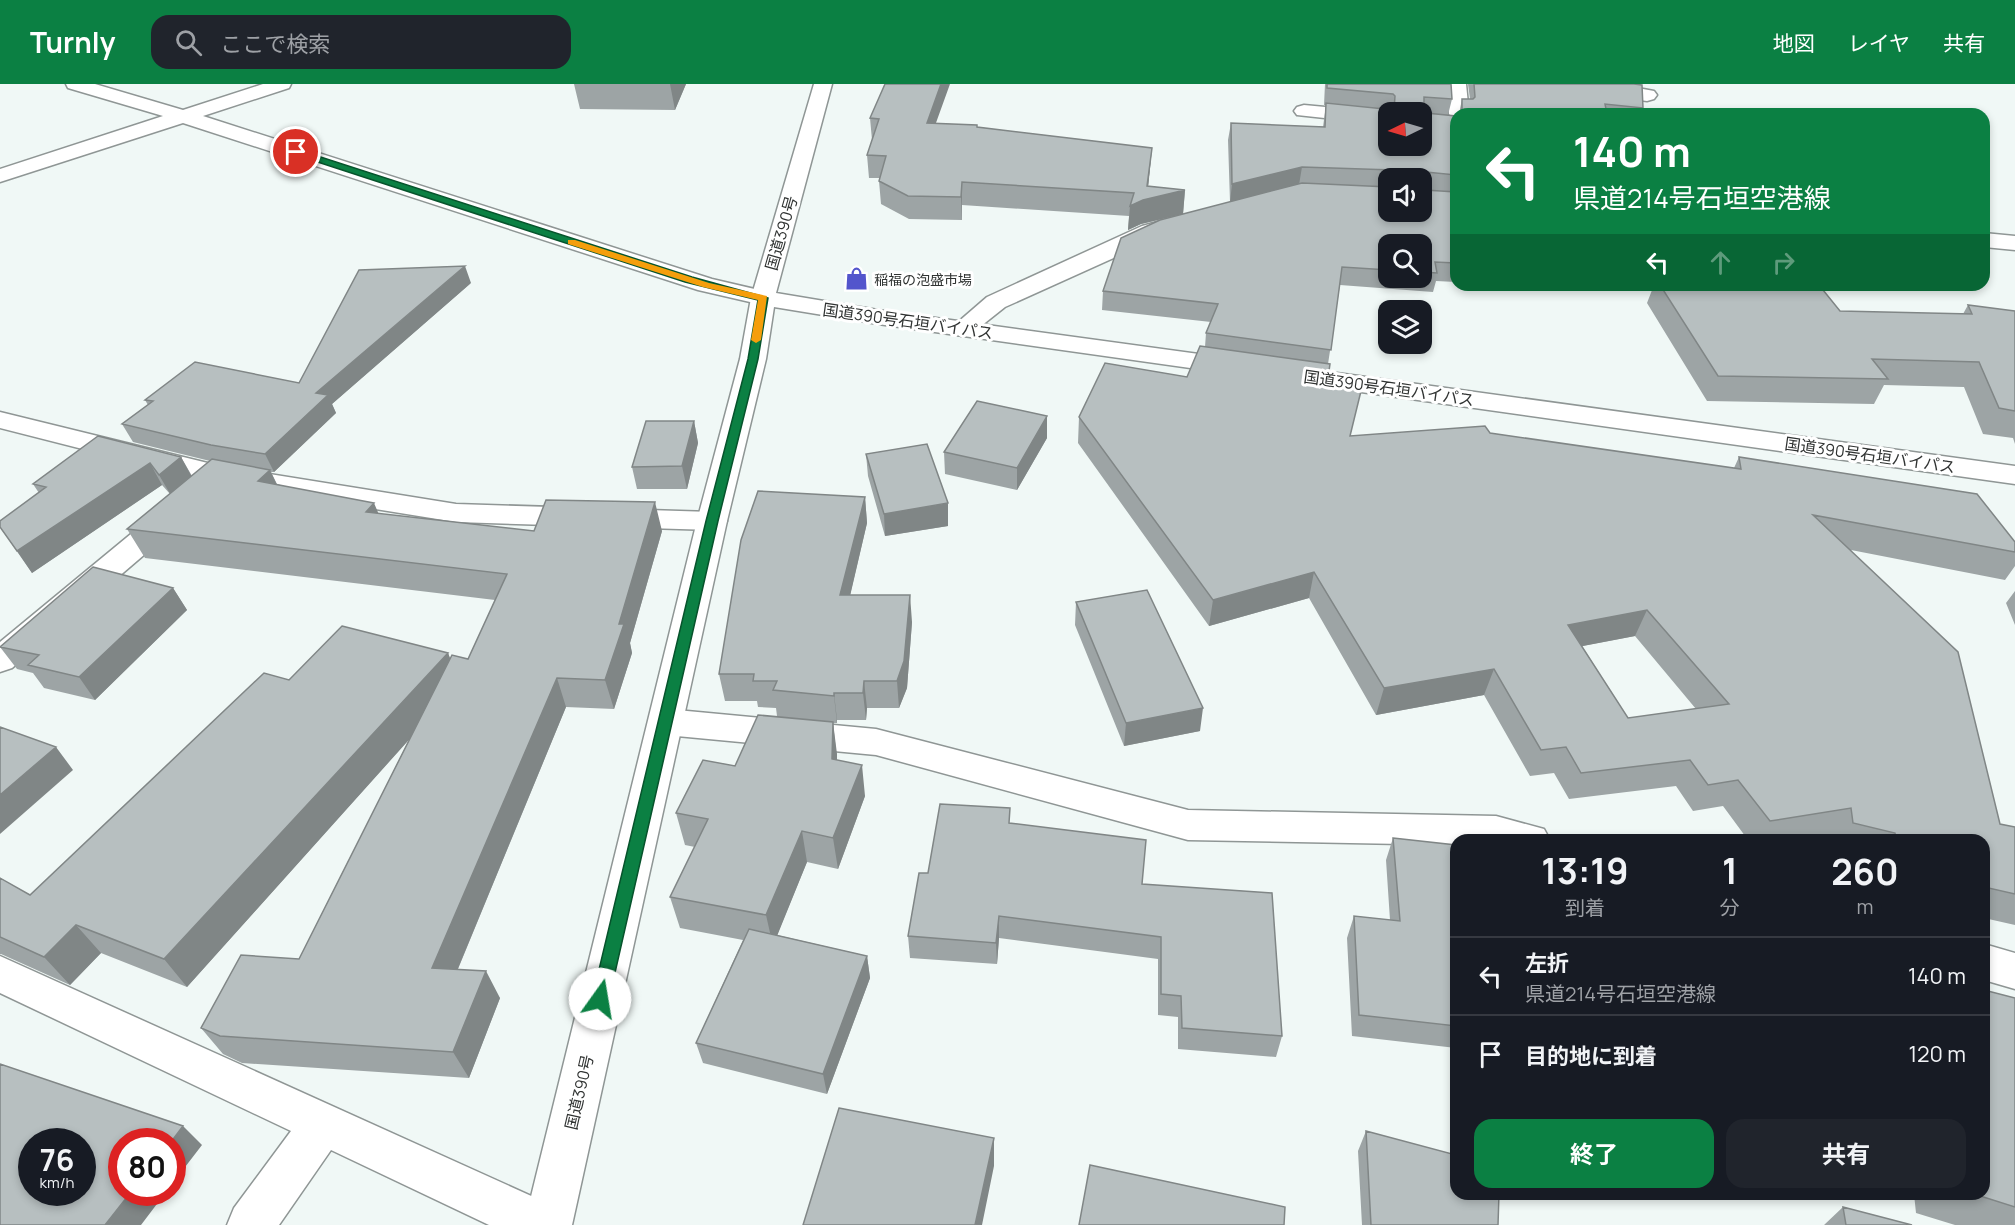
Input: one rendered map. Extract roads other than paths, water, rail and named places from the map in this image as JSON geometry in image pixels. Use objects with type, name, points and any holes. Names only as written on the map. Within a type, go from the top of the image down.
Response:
[{"type":"main road","name":"国道390号石垣バイパス","points":[[75,84],[183,116],[706,285],[763,298],[834,311],[2015,475]]},
{"type":"main road","points":[[0,176],[282,84]]},
{"type":"main road","name":"国道390号","points":[[548,1225],[712,521],[753,359],[763,298],[823,84]]},
{"type":"main road","points":[[1455,108],[1457,84]]},
{"type":"main road","points":[[1564,84],[1646,98]]},
{"type":"main road","points":[[1304,111],[1378,118]]},
{"type":"main road","points":[[962,329],[996,302],[1150,231],[1185,222]]},
{"type":"main road","points":[[1990,241],[2015,243]]},
{"type":"main road","points":[[0,420],[220,475],[456,513],[712,521]]},
{"type":"main road","points":[[0,660],[220,475]]},
{"type":"main road","points":[[666,722],[876,742],[1188,825],[1496,831],[1508,834]]},
{"type":"main road","points":[[1990,964],[2015,971]]},
{"type":"main road","points":[[0,974],[541,1225]]},
{"type":"main road","points":[[250,1225],[323,1124]]},
{"type":"place","name":"稲福の泡盛市場","points":[[856,279]]}]
